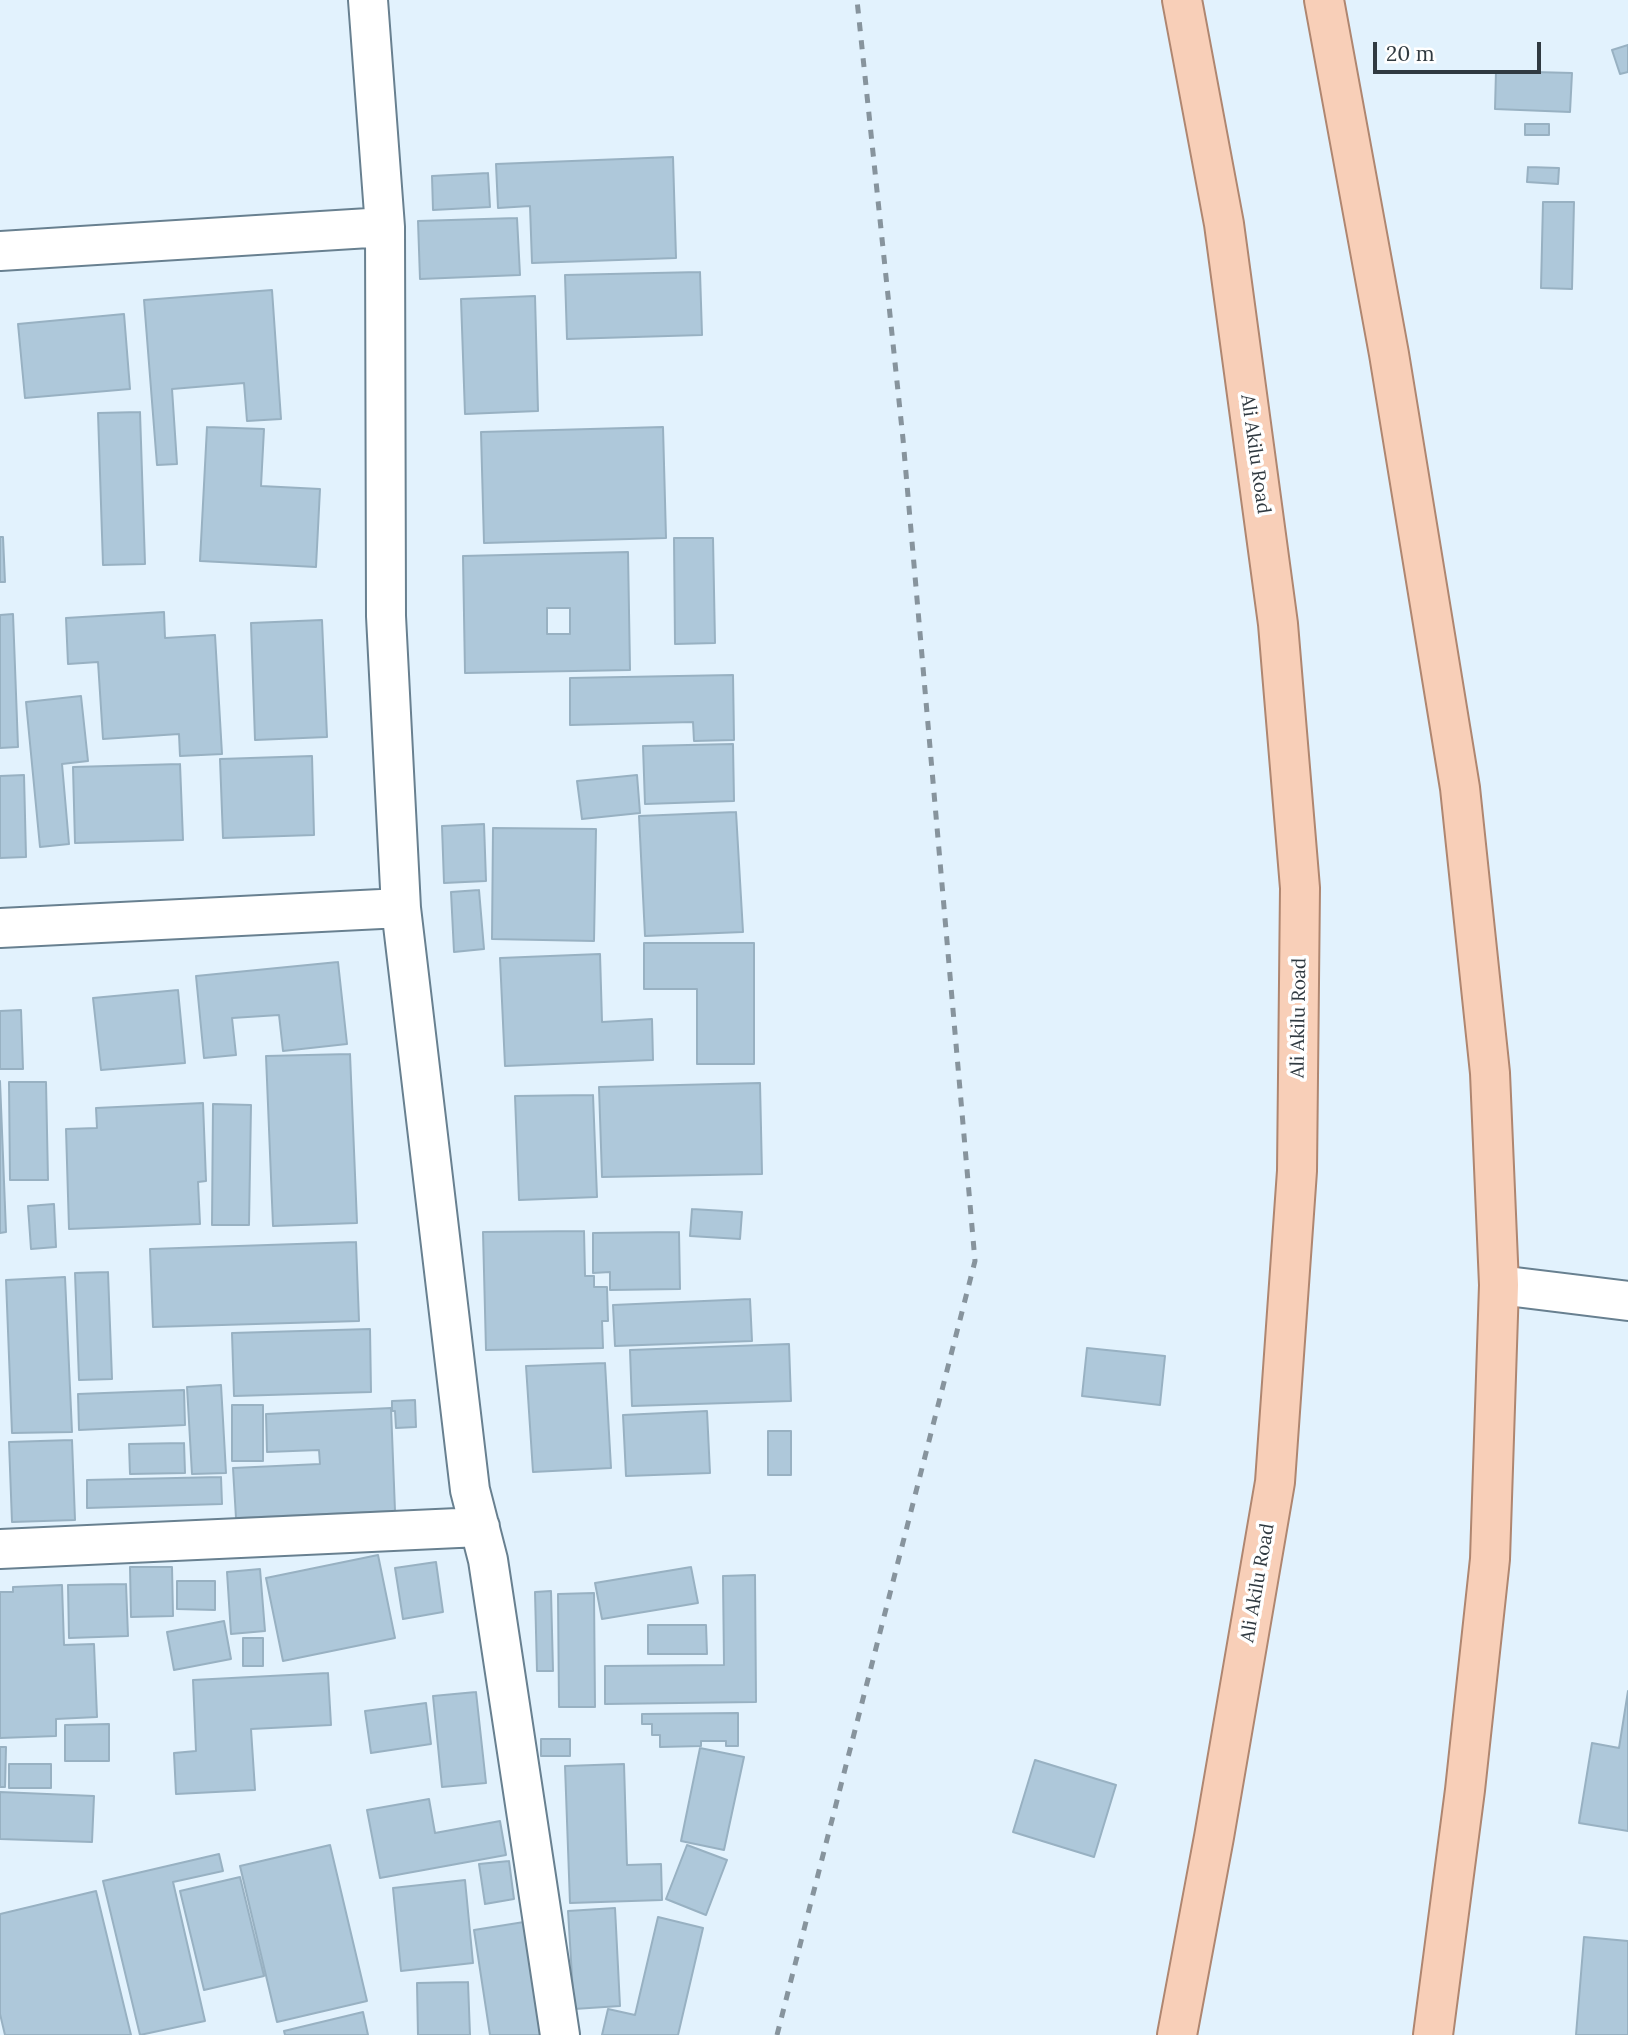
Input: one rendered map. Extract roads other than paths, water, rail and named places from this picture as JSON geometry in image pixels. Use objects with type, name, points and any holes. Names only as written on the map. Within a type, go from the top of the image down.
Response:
[{"type":"main road","name":"Ali Akilu Road","points":[[1177,2035],[1275,1482],[1297,1171],[1300,888],[1278,624],[1224,224],[1182,0]]},
{"type":"main road","points":[[1324,0],[1389,354],[1460,788],[1490,1073],[1499,1285],[1490,1559],[1465,1790],[1433,2035]]},
{"type":"street","points":[[368,0],[385,227],[386,616],[401,908],[470,1490],[488,1560],[560,2035]]},
{"type":"street","points":[[0,251],[385,227]]},
{"type":"street","points":[[0,928],[401,908]]},
{"type":"street","points":[[1499,1285],[1628,1301]]},
{"type":"street","points":[[0,1549],[480,1527]]},
{"type":"railway","points":[[777,2035],[975,1261],[903,439],[857,0]]}]
